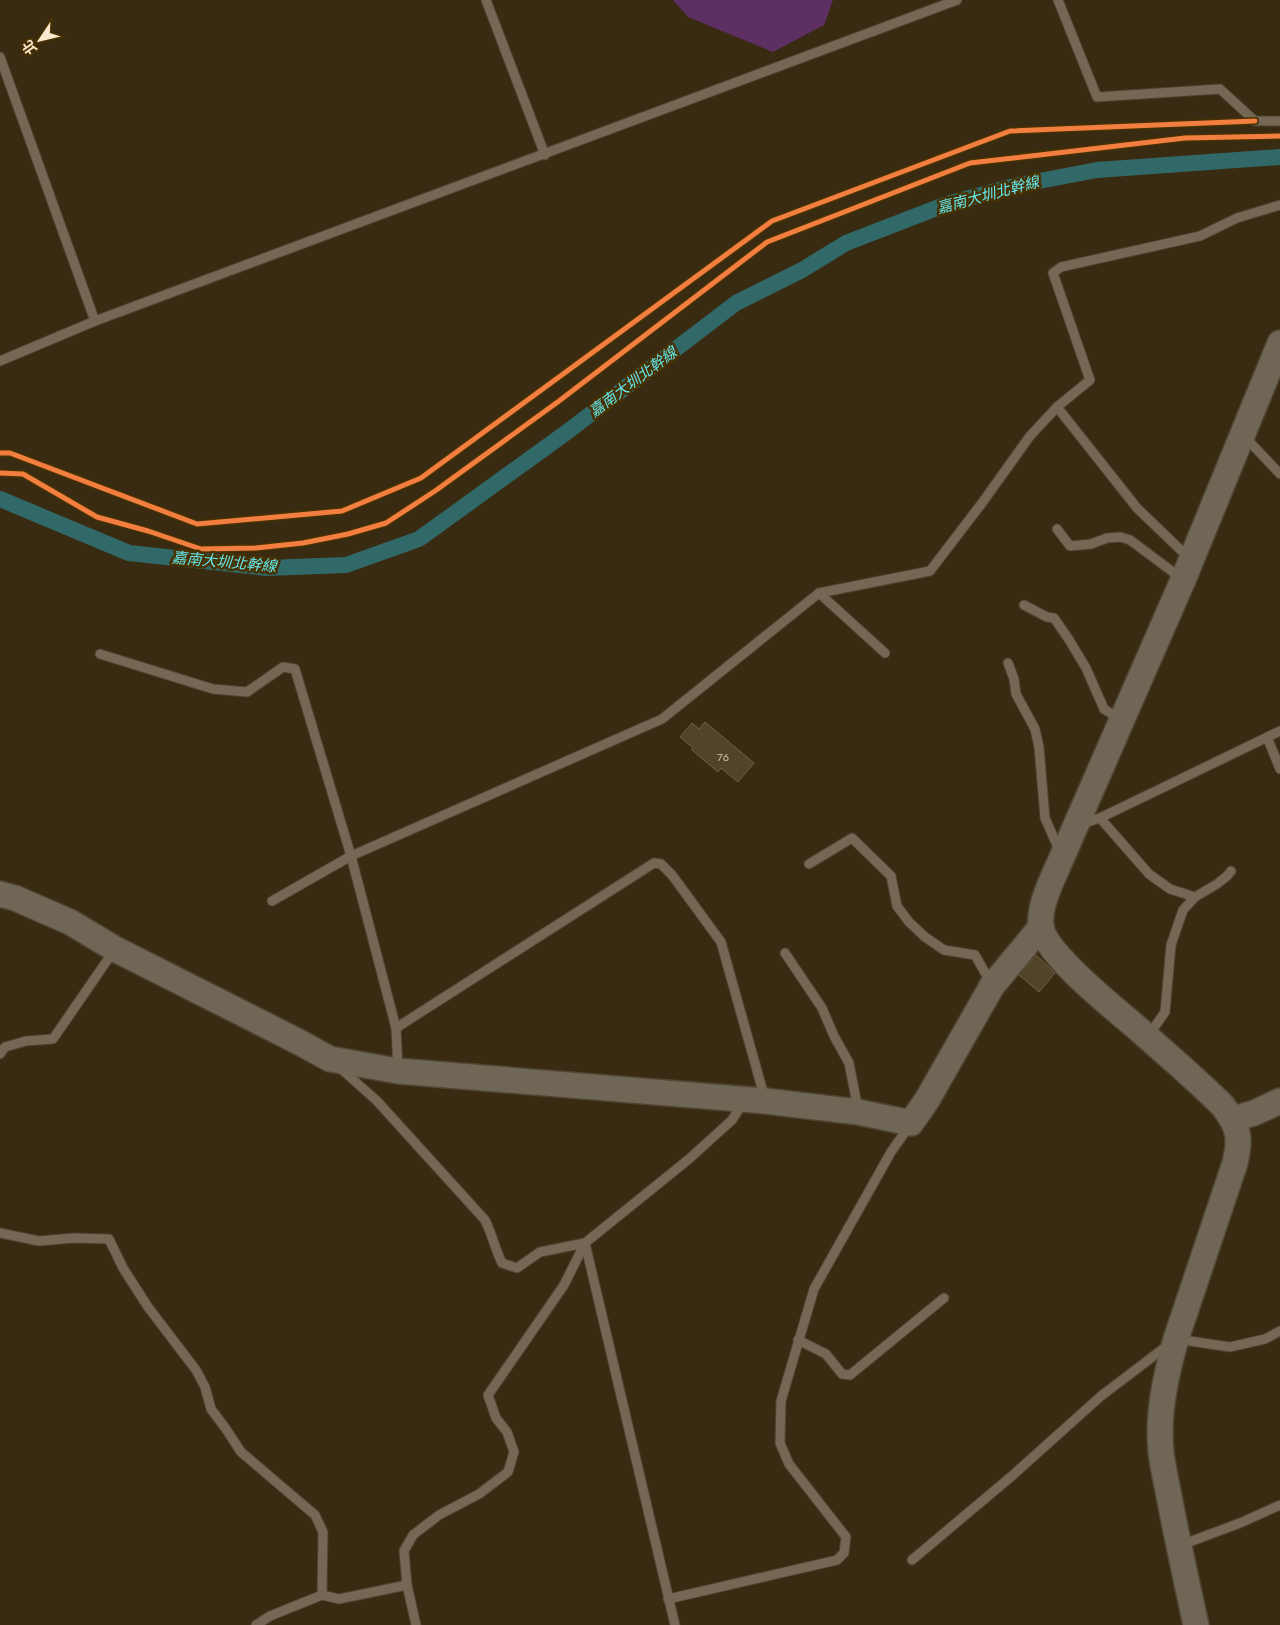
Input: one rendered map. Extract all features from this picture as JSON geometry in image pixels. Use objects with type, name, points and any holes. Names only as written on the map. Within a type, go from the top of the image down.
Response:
[{"type":"street","points":[[1196,1625],[1161,1452],[1161,1430],[1165,1386],[1176,1339],[1236,1164],[1239,1150],[1238,1134],[1233,1119],[1210,1093],[1070,969],[1048,941],[1041,927],[1046,897],[1062,857],[1088,821],[1122,721],[1187,570],[1280,343]]},
{"type":"street","points":[[0,894],[15,898],[70,922],[115,949],[330,1059],[398,1071],[755,1100],[858,1112],[911,1123],[927,1100],[992,986],[1041,927]]},
{"type":"street","points":[[1233,1119],[1254,1113],[1280,1101]]},
{"type":"lane","points":[[486,0],[545,155]]},
{"type":"lane","points":[[0,361],[95,321],[957,0]]},
{"type":"lane","points":[[1058,0],[1097,97],[1220,89],[1255,120],[1280,121]]},
{"type":"lane","points":[[0,57],[95,321]]},
{"type":"lane","points":[[272,901],[351,856],[662,719],[819,593],[930,571],[1030,436],[1057,408],[1090,380],[1053,273],[1060,267],[1200,236],[1237,218],[1280,205]]},
{"type":"lane","points":[[1057,408],[1187,570]]},
{"type":"lane","points":[[1243,436],[1280,473]]},
{"type":"lane","points":[[1057,529],[1070,546],[1091,544],[1107,538],[1120,537],[1130,540],[1187,570]]},
{"type":"lane","points":[[819,593],[885,652]]},
{"type":"lane","points":[[1024,604],[1047,617],[1054,618],[1086,668],[1104,709],[1122,721]]},
{"type":"lane","points":[[100,654],[213,689],[247,692],[283,667],[295,668],[351,856],[396,1028],[398,1071]]},
{"type":"lane","points":[[1008,663],[1014,679],[1016,694],[1035,729],[1039,747],[1044,818],[1062,857]]},
{"type":"lane","points":[[1195,897],[1170,889],[1149,874],[1088,821],[1280,731]]},
{"type":"lane","points":[[1267,737],[1280,769]]},
{"type":"lane","points":[[810,864],[852,838],[891,876],[897,906],[909,922],[925,937],[944,950],[975,955],[992,986]]},
{"type":"lane","points":[[396,1028],[654,863],[661,864],[672,875],[721,942],[755,1100],[689,1159],[585,1243],[564,1285],[488,1395],[496,1418],[507,1432],[514,1452],[508,1472],[479,1494],[439,1514],[413,1535],[404,1551],[407,1585],[416,1625]]},
{"type":"lane","points":[[1147,1037],[1165,1012],[1171,945],[1183,910],[1195,897],[1217,884],[1231,871]]},
{"type":"lane","points":[[0,1054],[5,1047],[26,1041],[53,1039],[115,949]]},
{"type":"lane","points":[[785,953],[822,1008],[834,1036],[849,1063],[858,1112]]},
{"type":"lane","points":[[330,1059],[377,1101],[484,1220],[492,1236],[494,1248],[502,1263],[517,1268],[540,1252],[585,1243]]},
{"type":"lane","points":[[668,1599],[836,1560],[844,1553],[846,1536],[789,1464],[780,1443],[781,1401],[814,1289],[891,1152],[911,1123]]},
{"type":"lane","points":[[0,1233],[39,1241],[74,1238],[109,1240],[123,1268],[148,1307],[196,1370],[205,1387],[211,1409],[241,1452],[315,1515],[324,1532],[322,1595]]},
{"type":"lane","points":[[585,1243],[674,1625]]},
{"type":"lane","points":[[798,1340],[826,1354],[842,1374],[850,1375],[944,1298]]},
{"type":"lane","points":[[912,1560],[1013,1475],[1101,1396],[1176,1339],[1230,1347],[1265,1339],[1280,1331]]},
{"type":"lane","points":[[1179,1546],[1240,1523],[1280,1505]]},
{"type":"lane","points":[[256,1625],[270,1616],[322,1595],[339,1598],[407,1585]]},
{"type":"shaded area","points":[[673,0],[833,0],[824,25],[773,52],[688,17]]},
{"type":"building","points":[[705,722],[754,763],[738,782],[721,768],[718,772],[680,737],[692,723],[699,729]]},
{"type":"building","points":[[1036,955],[1055,973],[1039,992],[1019,975]]},
{"type":"waterway","name":"嘉南大圳北幹線","points":[[0,499],[129,553],[267,568],[346,565],[419,539],[567,432],[736,303],[802,270],[846,243],[947,204],[1018,185],[1097,170],[1280,157]]},
{"type":"cycle path","points":[[0,453],[10,453],[197,524],[342,511],[421,478],[772,221],[1010,131],[1255,121]]},
{"type":"cycle path","points":[[0,473],[23,474],[97,517],[148,531],[201,549],[256,548],[303,543],[348,534],[386,523],[435,491],[559,401],[767,242],[970,163],[1185,138],[1280,136]]}]
